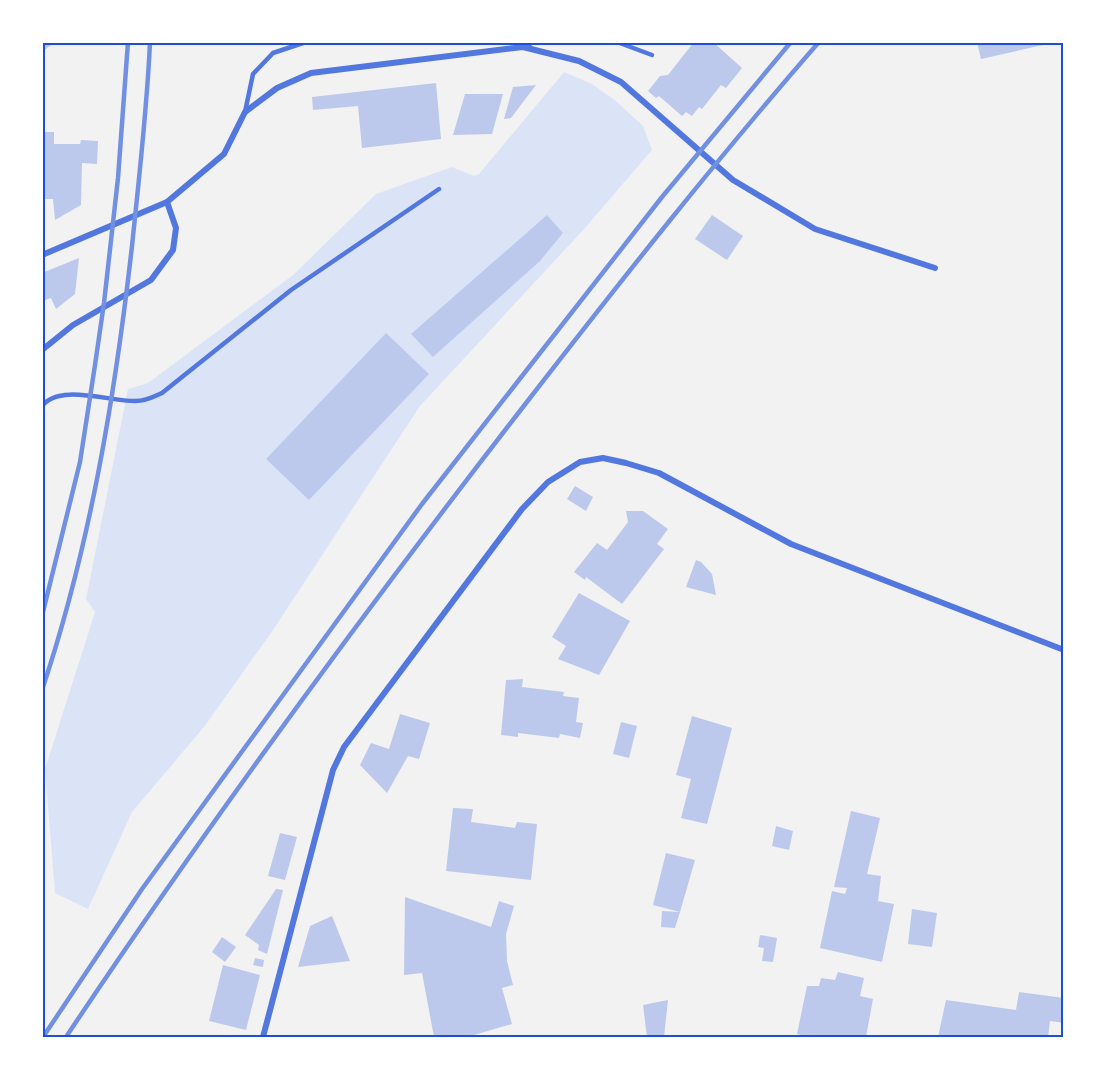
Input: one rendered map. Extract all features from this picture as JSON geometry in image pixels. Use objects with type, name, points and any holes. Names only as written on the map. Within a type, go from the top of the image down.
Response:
[{"type":"street","points":[[42,255],[167,202],[224,154],[245,112],[277,88],[311,73],[523,47],[579,61],[621,82],[733,180],[815,229],[935,268]]},
{"type":"street","points":[[42,350],[73,325],[152,280],[173,250],[176,228],[167,202]]},
{"type":"street","points":[[263,1037],[333,770],[344,747],[522,509],[548,482],[580,462],[603,458],[659,473],[791,544],[1064,650]]},
{"type":"lane","points":[[245,112],[253,74],[273,53],[306,42]]},
{"type":"lane","points":[[523,47],[534,42]]},
{"type":"lane","points":[[617,42],[652,55]]},
{"type":"lane","points":[[42,406],[55,396],[70,394],[135,401],[147,400],[162,393],[291,290],[440,189]]},
{"type":"shaded area","points":[[564,72],[592,84],[616,101],[643,126],[652,150],[585,228],[420,406],[273,630],[204,727],[132,812],[88,909],[55,893],[45,769],[95,612],[86,599],[128,389],[148,383],[293,275],[376,194],[452,167],[474,176],[479,174]]},
{"type":"building","points":[[42,42],[55,42],[42,52]]},
{"type":"building","points":[[694,42],[713,42],[742,68],[726,88],[721,85],[702,109],[699,107],[692,116],[686,112],[682,116],[659,96],[656,98],[648,91],[660,76],[668,75]]},
{"type":"building","points":[[977,42],[1052,42],[1052,43],[981,59]]},
{"type":"building","points":[[436,83],[441,139],[362,148],[358,106],[313,110],[312,97]]},
{"type":"building","points":[[536,85],[511,118],[504,119],[513,87]]},
{"type":"building","points":[[465,94],[503,94],[492,134],[453,135]]},
{"type":"building","points":[[42,132],[54,132],[54,144],[80,144],[81,140],[98,141],[97,164],[82,163],[81,205],[55,220],[53,199],[42,199]]},
{"type":"building","points":[[547,215],[563,233],[540,261],[433,357],[411,334]]},
{"type":"building","points":[[712,215],[743,236],[727,260],[695,239]]},
{"type":"building","points":[[79,258],[75,294],[56,309],[51,298],[42,301],[42,273]]},
{"type":"building","points":[[386,333],[429,374],[309,500],[266,459]]},
{"type":"building","points":[[575,486],[593,497],[586,511],[567,499]]},
{"type":"building","points":[[626,511],[643,511],[668,529],[657,544],[664,549],[622,604],[586,577],[585,580],[574,572],[597,543],[607,550],[628,522]]},
{"type":"building","points":[[696,560],[712,574],[716,595],[686,587]]},
{"type":"building","points":[[579,593],[630,621],[599,675],[558,659],[566,646],[552,637]]},
{"type":"building","points":[[523,679],[522,687],[564,692],[563,696],[579,698],[576,722],[583,723],[580,738],[560,734],[559,738],[518,733],[518,737],[501,735],[506,680]]},
{"type":"building","points":[[400,714],[430,723],[419,759],[408,756],[387,793],[360,765],[371,743],[389,749]]},
{"type":"building","points":[[692,716],[732,728],[707,824],[681,818],[691,779],[676,775]]},
{"type":"building","points":[[621,722],[637,726],[629,758],[613,754]]},
{"type":"building","points":[[453,808],[473,809],[471,822],[515,828],[517,822],[537,824],[531,880],[446,871]]},
{"type":"building","points":[[851,811],[880,818],[867,874],[881,876],[878,901],[894,904],[882,962],[820,948],[832,891],[845,894],[847,888],[834,887]]},
{"type":"building","points":[[776,826],[793,831],[789,850],[772,846]]},
{"type":"building","points":[[280,833],[297,837],[285,880],[268,876]]},
{"type":"building","points":[[666,853],[695,860],[680,912],[653,905]]},
{"type":"building","points":[[276,889],[283,890],[267,954],[258,950],[259,945],[245,935]]},
{"type":"building","points":[[405,897],[491,927],[499,901],[514,906],[506,934],[507,961],[513,985],[502,988],[512,1024],[467,1037],[434,1037],[422,973],[404,975]]},
{"type":"building","points":[[912,909],[937,913],[932,947],[908,944]]},
{"type":"building","points":[[662,911],[680,912],[675,928],[661,927]]},
{"type":"building","points":[[332,916],[350,961],[298,967],[310,926]]},
{"type":"building","points":[[760,935],[777,938],[773,962],[762,961],[764,948],[758,947]]},
{"type":"building","points":[[222,937],[236,947],[225,962],[212,952]]},
{"type":"building","points":[[255,958],[264,960],[263,967],[253,965]]},
{"type":"building","points":[[223,965],[260,975],[246,1030],[209,1021]]},
{"type":"building","points":[[838,972],[864,978],[860,996],[873,999],[866,1037],[809,1037],[797,1034],[807,986],[819,986],[821,978],[835,980]]},
{"type":"building","points":[[1019,992],[1064,998],[1064,1023],[1050,1021],[1048,1037],[938,1037],[946,1000],[1016,1010]]},
{"type":"building","points":[[668,1000],[664,1037],[647,1037],[643,1005]]},
{"type":"railway","points":[[42,616],[80,462],[95,365],[118,178],[128,42]]},
{"type":"railway","points":[[42,690],[74,581],[109,415],[132,246],[150,42]]},
{"type":"railway","points":[[43,1037],[142,889],[422,504],[662,197],[791,42]]},
{"type":"railway","points":[[66,1037],[232,797],[405,562],[632,268],[743,131],[819,42]]}]
